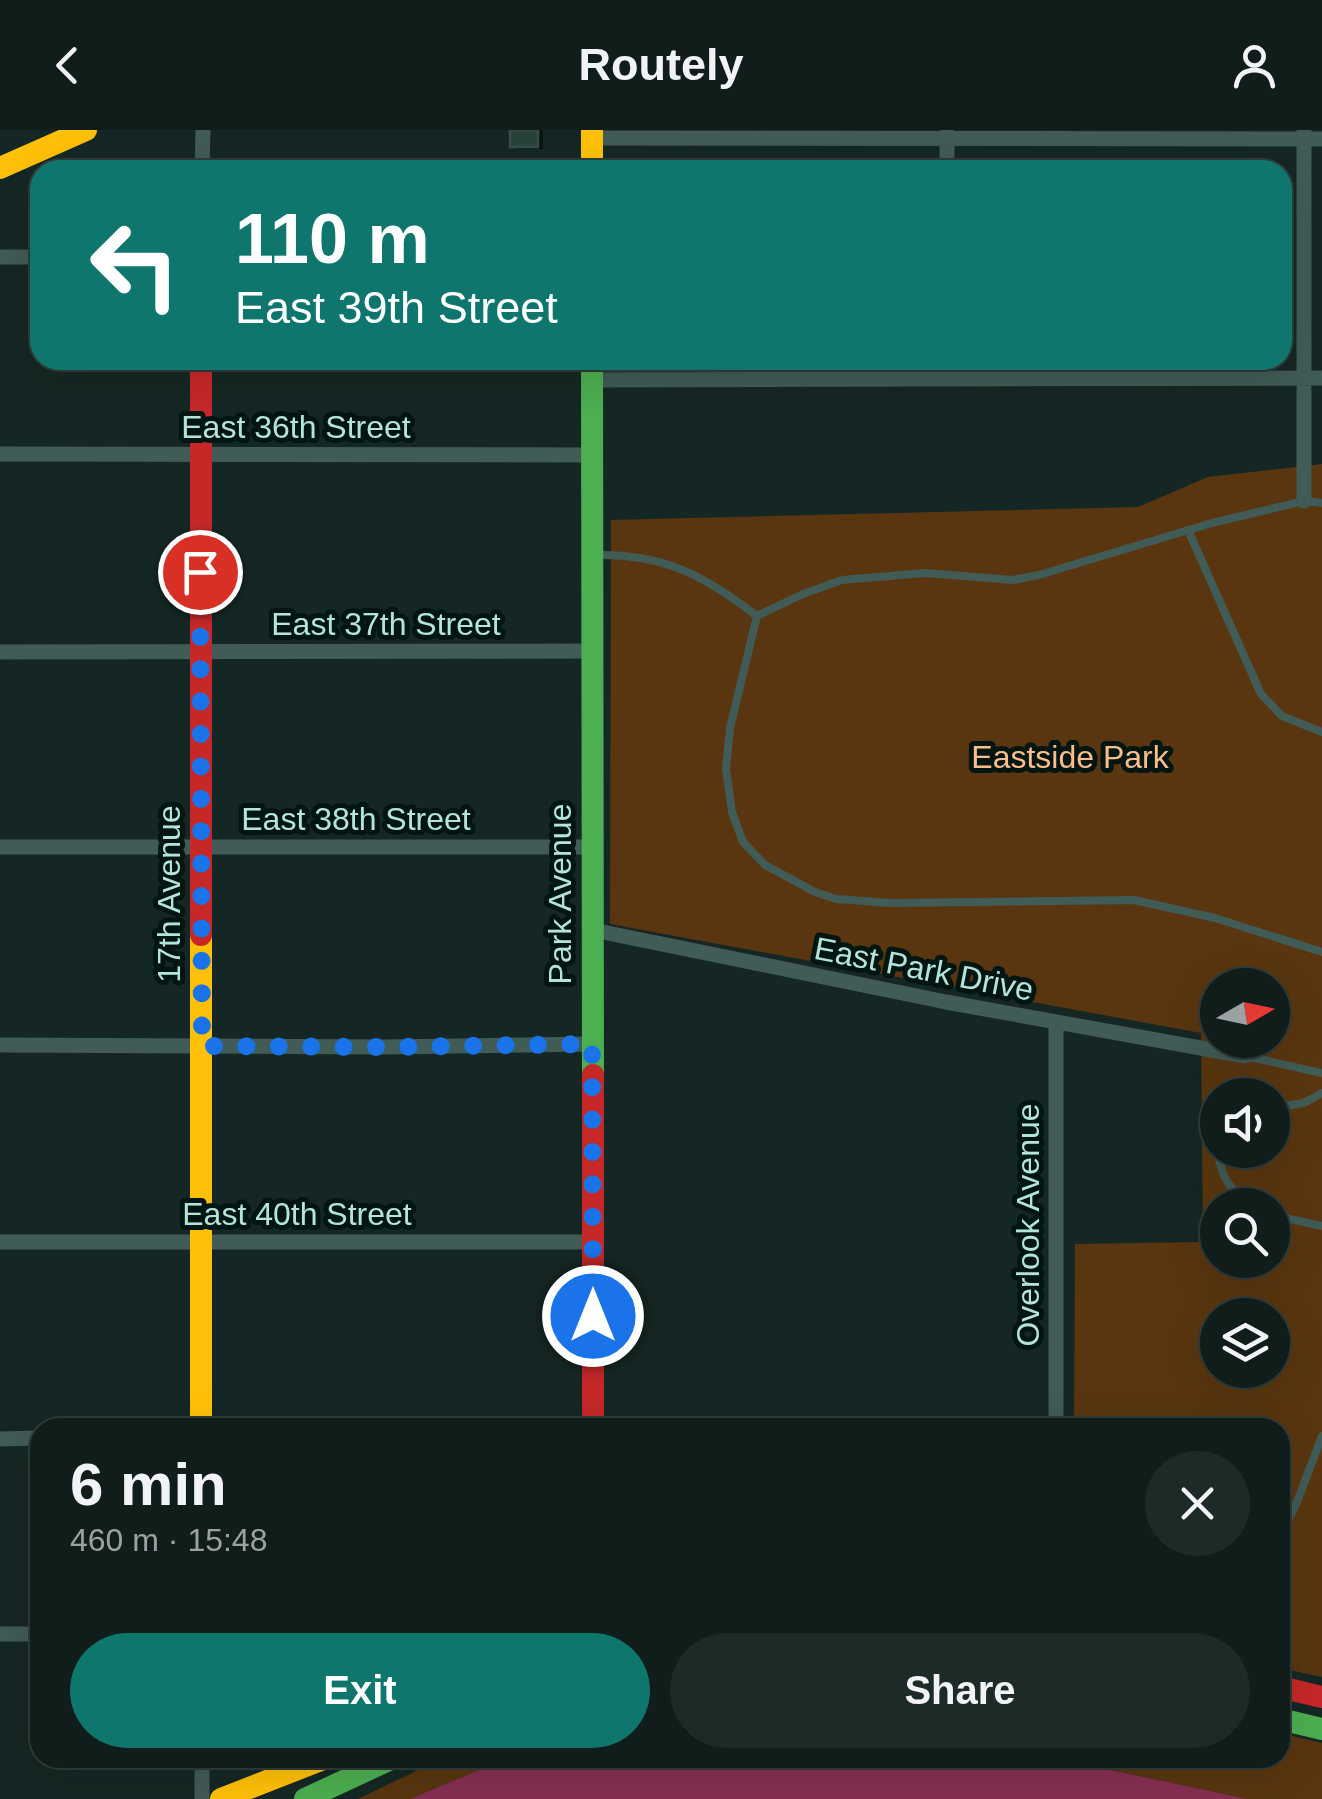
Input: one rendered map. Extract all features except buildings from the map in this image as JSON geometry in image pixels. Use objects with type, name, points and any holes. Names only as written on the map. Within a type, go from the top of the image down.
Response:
[{"type":"street","points":[[0,168],[86,130]]},
{"type":"street","points":[[202,160],[203,130]]},
{"type":"street","points":[[592,160],[592,134],[1304,135],[1322,140]]},
{"type":"street","points":[[1304,135],[1304,501]]},
{"type":"street","points":[[0,257],[30,257]]},
{"type":"street","name":"17th Avenue","points":[[201,370],[201,1418]]},
{"type":"street","points":[[592,370],[947,380],[1322,378]]},
{"type":"street","name":"Park Avenue","points":[[592,370],[593,1418]]},
{"type":"street","points":[[947,370],[947,380]]},
{"type":"street","name":"East 36th Street","points":[[0,454],[592,455]]},
{"type":"street","name":"East 37th Street","points":[[0,652],[592,651]]},
{"type":"street","name":"East 38th Street","points":[[0,847],[593,846]]},
{"type":"street","name":"East Park Drive","points":[[593,930],[1200,1048]]},
{"type":"street","name":"Overlook Avenue","points":[[1056,1022],[1056,1418]]},
{"type":"street","points":[[0,1045],[592,1044]]},
{"type":"street","name":"East 40th Street","points":[[0,1242],[593,1242]]},
{"type":"street","points":[[0,1438],[30,1438]]},
{"type":"street","points":[[0,1634],[30,1634]]},
{"type":"street","points":[[1290,1689],[1322,1696]]},
{"type":"street","points":[[1290,1722],[1322,1730]]},
{"type":"street","points":[[202,1768],[202,1799]]},
{"type":"street","points":[[221,1799],[300,1768]]},
{"type":"street","points":[[305,1799],[372,1768]]},
{"type":"lane","points":[[757,616],[842,580],[925,573],[1013,580],[1304,501],[1322,503]]},
{"type":"lane","points":[[1188,530],[1261,694],[1282,716],[1322,732]]},
{"type":"lane","points":[[592,556],[616,555],[680,567],[704,578],[757,616]]},
{"type":"lane","points":[[757,616],[730,728],[726,769],[732,812],[743,842],[765,865],[836,899],[891,903],[1134,900],[1215,918],[1322,952]]},
{"type":"lane","points":[[1253,1058],[1322,1073]]},
{"type":"lane","points":[[1290,1105],[1322,1094]]},
{"type":"lane","points":[[1290,1219],[1322,1226]]},
{"type":"lane","points":[[1290,1517],[1322,1436]]},
{"type":"green space","name":"Eastside Park","points":[[1322,464],[1322,1677],[1290,1670],[1290,1418],[1074,1418],[1075,1244],[1200,1242],[1200,1278],[1290,1278],[1290,1188],[1202,1188],[1202,1168],[1290,1168],[1290,1078],[1201,1078],[1201,1058],[1290,1058],[1290,968],[1200,968],[1200,1033],[610,924],[611,520],[1138,507],[1208,477]]},
{"type":"green space","points":[[1290,1735],[1322,1743],[1322,1799],[1248,1799],[1102,1768],[1290,1768]]},
{"type":"green space","points":[[422,1768],[483,1768],[410,1799],[358,1799]]},
{"type":"shaded area","points":[[483,1768],[1102,1768],[1248,1799],[410,1799]]},
{"type":"traffic: fast","points":[[592,370],[593,1075]]},
{"type":"traffic: fast","points":[[1290,1721],[1322,1729]]},
{"type":"traffic: fast","points":[[305,1799],[372,1768]]},
{"type":"traffic: slow","points":[[0,168],[86,130]]},
{"type":"traffic: slow","points":[[592,130],[592,160]]},
{"type":"traffic: slow","points":[[201,935],[201,1418]]},
{"type":"traffic: slow","points":[[221,1799],[300,1768]]},
{"type":"traffic: jam","points":[[201,370],[201,935]]},
{"type":"traffic: jam","points":[[593,1075],[593,1418]]},
{"type":"traffic: jam","points":[[1290,1689],[1322,1697]]},
{"type":"route","points":[[200,572],[202,1046],[592,1044],[593,1316]]}]
